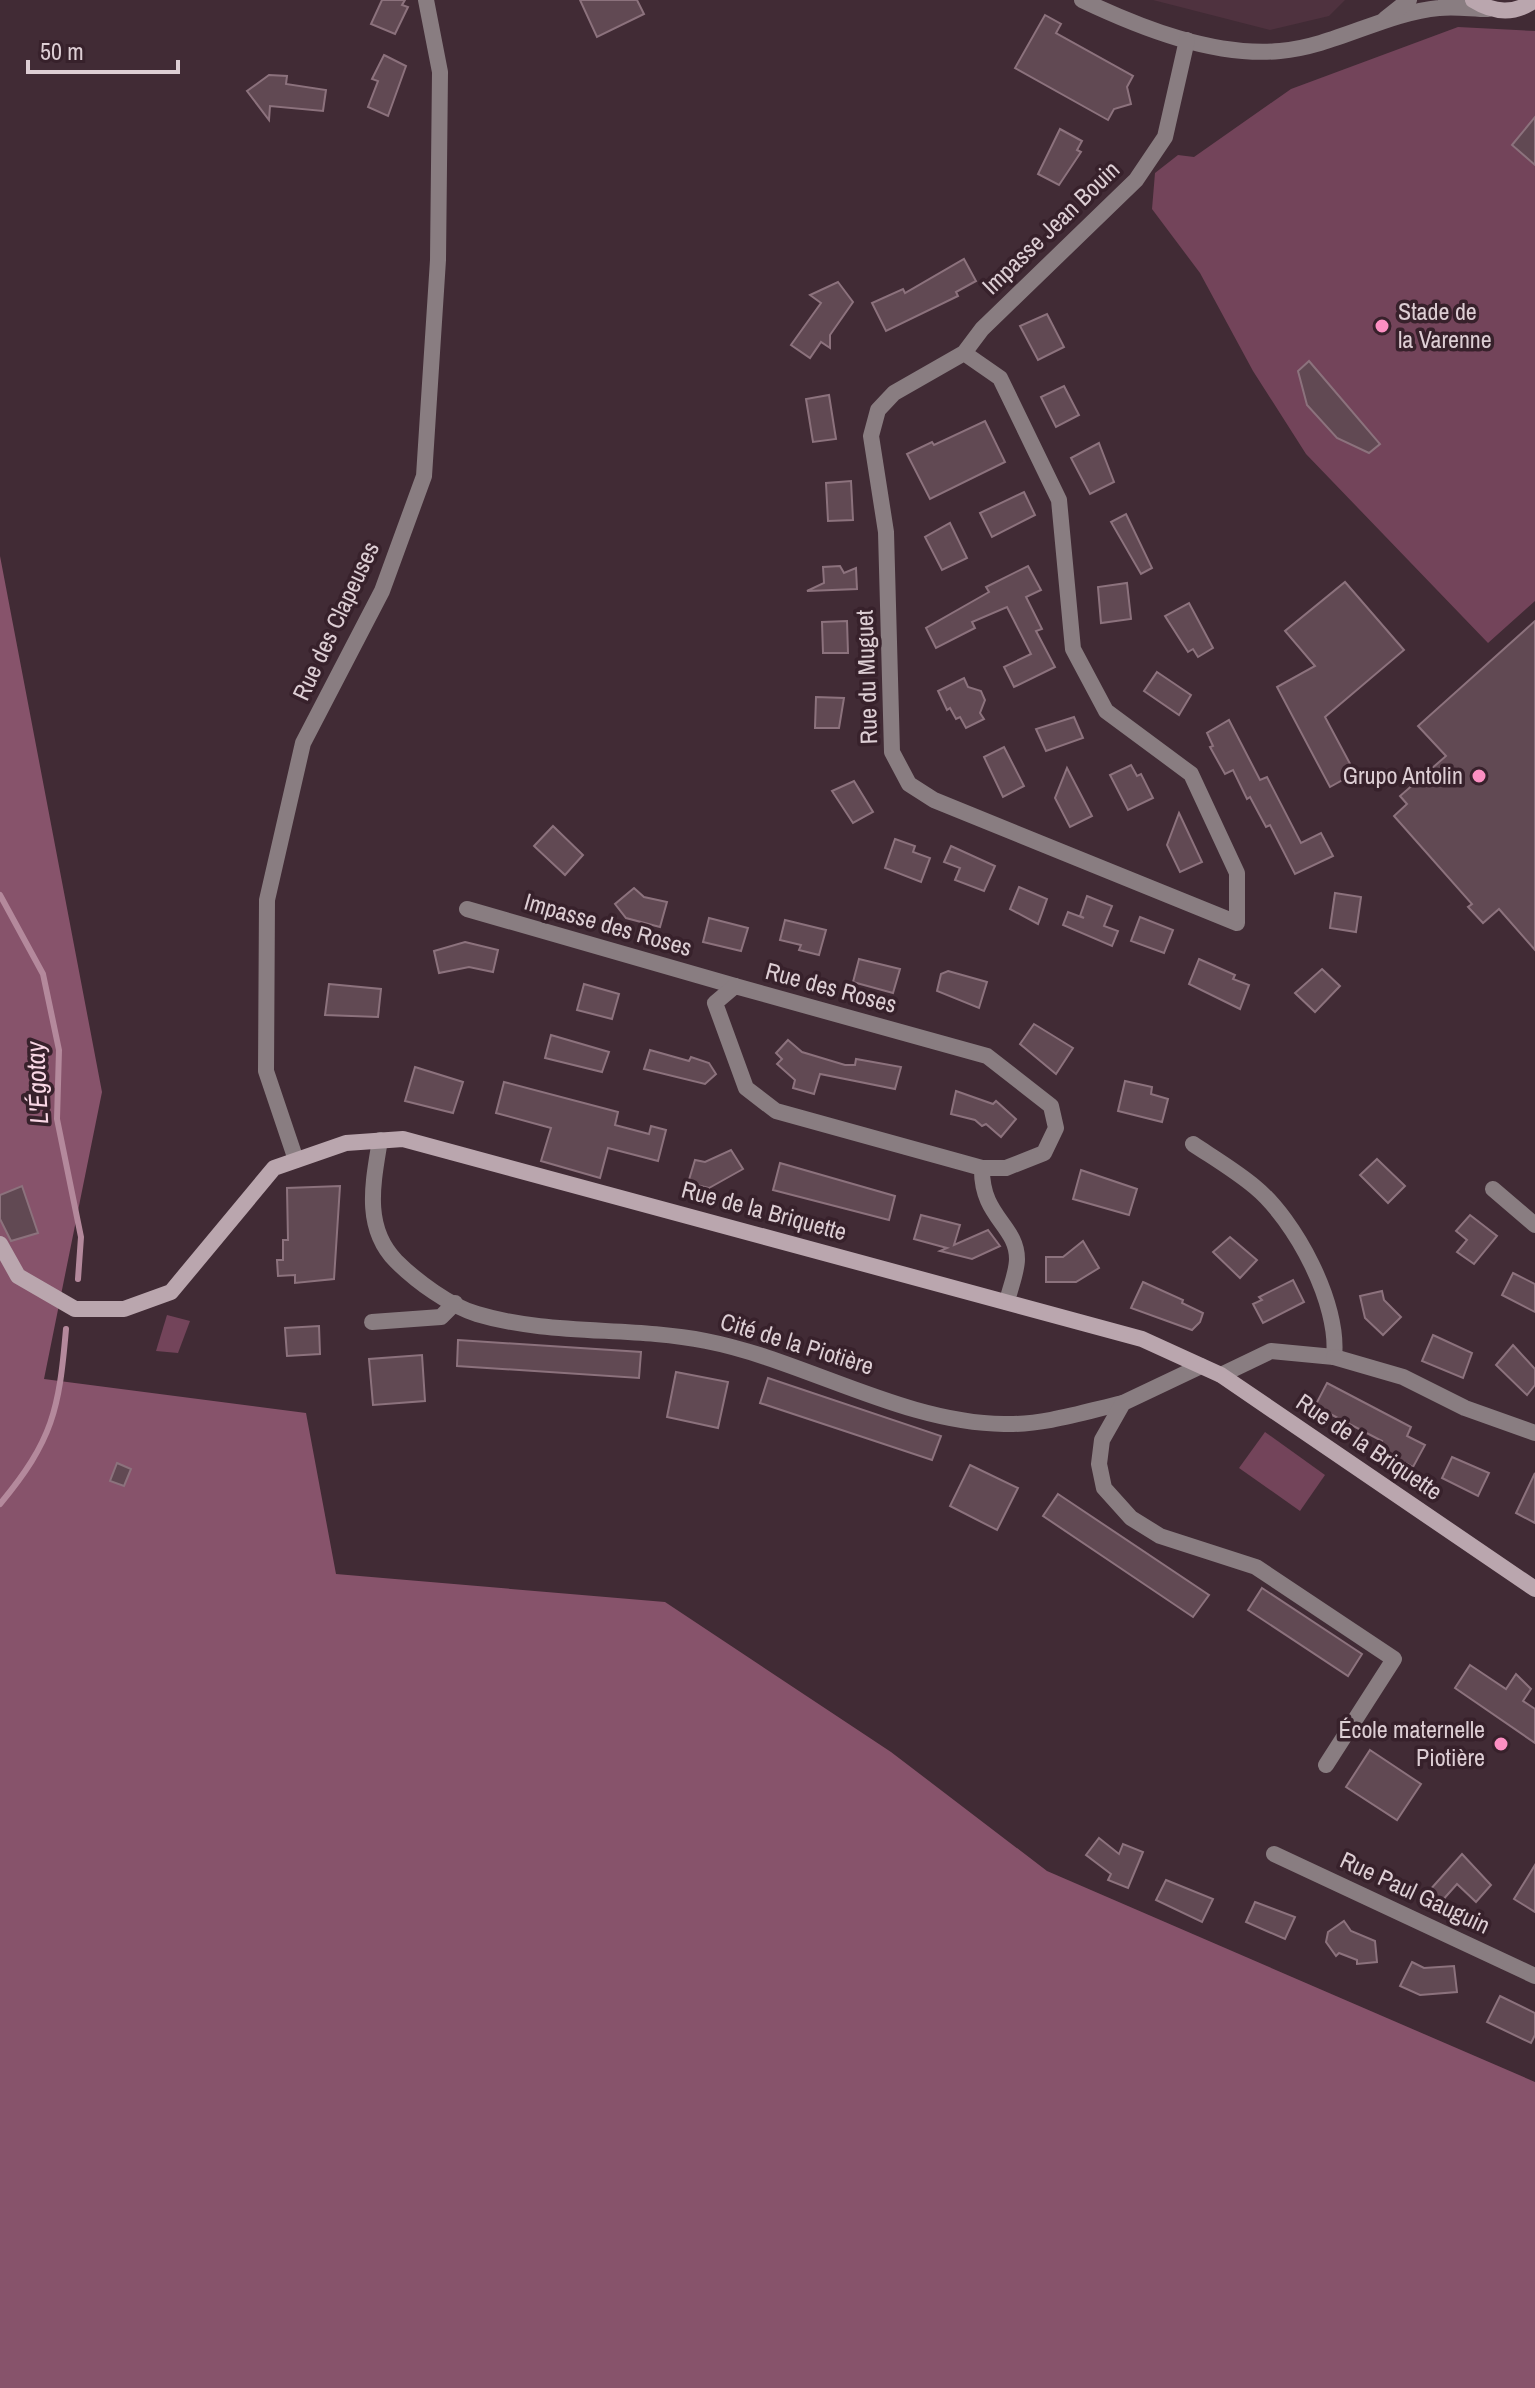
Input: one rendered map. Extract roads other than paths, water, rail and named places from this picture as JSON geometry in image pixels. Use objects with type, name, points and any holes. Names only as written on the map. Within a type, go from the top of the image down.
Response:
[{"type":"main road","points":[[1473,0],[1488,9],[1507,12],[1531,7]]},
{"type":"main road","name":"Rue de la Briquette","points":[[0,1244],[18,1276],[75,1309],[124,1309],[171,1292],[274,1168],[346,1143],[403,1139],[1142,1339],[1221,1375],[1535,1589]]},
{"type":"street","name":"Rue des Clapeuses","points":[[296,1160],[266,1071],[267,900],[303,743],[382,591],[424,476],[438,260],[440,72],[426,0]]},
{"type":"street","points":[[1082,0],[1187,40],[1232,50],[1280,51],[1438,8],[1488,9]]},
{"type":"street","points":[[1112,0],[1153,27]]},
{"type":"street","points":[[1381,22],[1409,0]]},
{"type":"street","name":"Impasse Jean Bouin","points":[[964,353],[982,329],[1136,180],[1165,137],[1187,40]]},
{"type":"street","name":"Rue du Muguet","points":[[964,353],[1000,378],[1059,500],[1073,649],[1106,711],[1191,774],[1237,873],[1237,923],[934,800],[909,784],[892,752],[886,532],[871,436],[878,410],[894,393],[964,353]]},
{"type":"street","name":"Impasse des Roses","points":[[467,909],[735,986]]},
{"type":"street","name":"Rue des Roses","points":[[735,986],[987,1056],[1051,1106],[1056,1128],[1044,1153],[1006,1168],[982,1168],[776,1111],[746,1088],[715,1003],[735,986]]},
{"type":"street","name":"Cité de la Piotière","points":[[380,1140],[372,1195],[376,1231],[394,1259],[417,1279],[472,1313],[509,1322],[707,1341],[954,1419],[1004,1424],[1050,1420],[1123,1403],[1201,1366]]},
{"type":"street","points":[[1193,1144],[1257,1188],[1305,1251],[1328,1299],[1334,1357]]},
{"type":"street","points":[[982,1168],[982,1190],[990,1210],[1012,1237],[1017,1259],[1007,1302]]},
{"type":"street","points":[[1493,1189],[1535,1225]]},
{"type":"street","points":[[372,1322],[441,1317],[455,1303]]},
{"type":"street","points":[[1221,1375],[1271,1351],[1334,1357],[1403,1377],[1465,1408],[1535,1433]]},
{"type":"street","points":[[1123,1403],[1102,1440],[1099,1464],[1104,1488],[1131,1518],[1160,1536],[1256,1567],[1394,1659],[1326,1765]]},
{"type":"street","name":"Rue Paul Gauguin","points":[[1274,1854],[1535,1976]]},
{"type":"waterway","name":"L'Égotay","points":[[0,895],[43,974],[59,1050],[57,1119],[81,1237],[78,1279]]},
{"type":"waterway","name":"L'Égotay","points":[[0,1504],[32,1461],[50,1423],[60,1382],[66,1329]]},
{"type":"place","name":"Stade de la Varenne","points":[[1382,326]]},
{"type":"place","name":"Grupo Antolin","points":[[1479,776]]},
{"type":"place","name":"École maternelle Piotière","points":[[1501,1744]]}]
